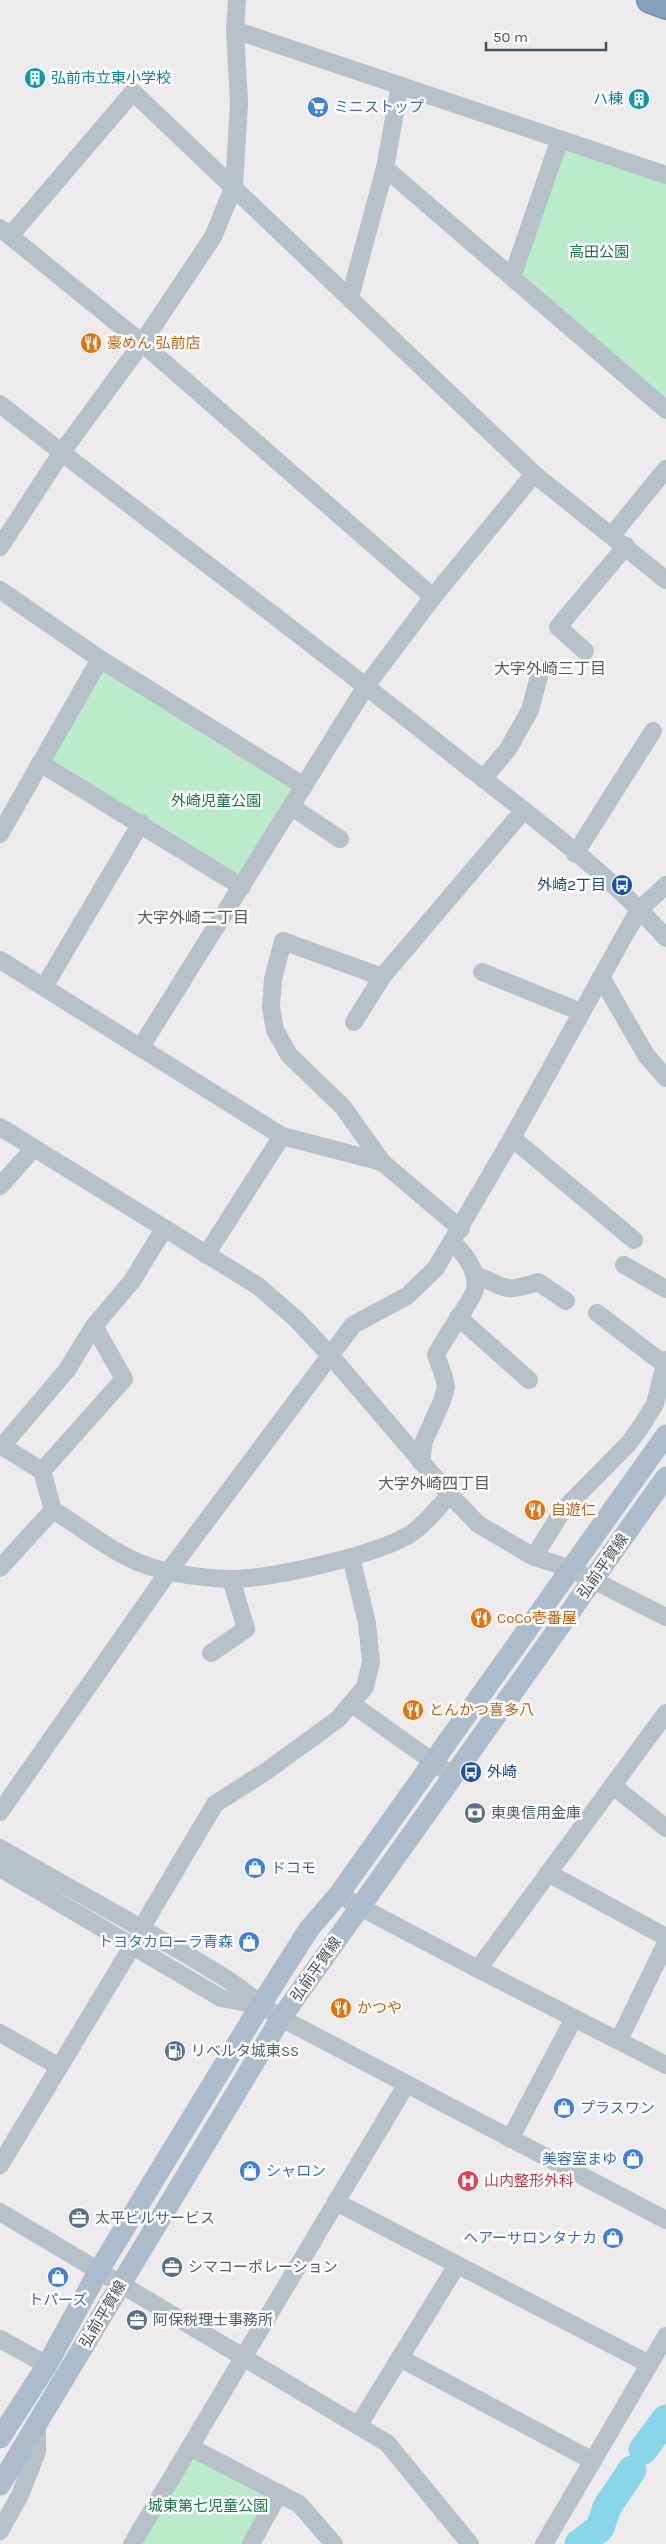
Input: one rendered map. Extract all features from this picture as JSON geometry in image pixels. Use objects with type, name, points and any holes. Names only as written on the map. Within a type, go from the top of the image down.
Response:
[{"type":"highway","points":[[650,0],[666,6]]},
{"type":"main road","name":"弘前平賀線","points":[[0,2438],[47,2365],[99,2270],[309,1929],[339,1894],[569,1568],[666,1435]]},
{"type":"main road","name":"弘前平賀線","points":[[0,2485],[281,2018],[666,1477]]},
{"type":"street","points":[[0,547],[62,452],[142,343],[214,237],[234,186],[239,103],[234,30],[237,0]]},
{"type":"street","points":[[234,30],[666,175]]},
{"type":"street","points":[[350,297],[385,168],[400,85]]},
{"type":"street","points":[[433,597],[142,343],[5,232],[133,92],[234,186],[534,474],[666,580]]},
{"type":"street","points":[[512,278],[560,139]]},
{"type":"street","points":[[385,168],[666,410]]},
{"type":"street","points":[[0,404],[366,686],[483,779],[640,909],[666,938]]},
{"type":"street","points":[[585,651],[558,627],[619,541],[666,469]]},
{"type":"street","points":[[141,1047],[366,686],[433,597],[534,474]]},
{"type":"street","points":[[0,590],[100,659],[304,786]]},
{"type":"street","points":[[0,834],[100,659]]},
{"type":"street","points":[[483,779],[508,749],[530,710],[541,669]]},
{"type":"street","points":[[575,854],[653,732]]},
{"type":"street","points":[[40,763],[141,823],[242,887]]},
{"type":"street","points":[[292,807],[340,839]]},
{"type":"street","points":[[354,1022],[382,977],[522,811]]},
{"type":"street","points":[[44,987],[141,823]]},
{"type":"street","points":[[0,1812],[169,1571],[353,1325],[407,1296],[436,1268],[512,1138],[640,909],[666,885]]},
{"type":"street","points":[[382,977],[283,941],[273,979],[271,1007],[275,1030],[289,1054],[342,1107],[382,1162],[456,1236],[475,1275],[475,1290],[436,1355],[446,1387],[424,1441],[420,1462]]},
{"type":"street","points":[[0,960],[282,1136],[382,1162]]},
{"type":"street","points":[[482,972],[581,1012]]},
{"type":"street","points":[[601,976],[646,1055],[666,1078]]},
{"type":"street","points":[[0,1127],[258,1286],[296,1320],[330,1355],[420,1462],[478,1524],[534,1558],[569,1568],[666,1617]]},
{"type":"street","points":[[206,1254],[282,1136]]},
{"type":"street","points":[[512,1138],[634,1240]]},
{"type":"street","points":[[0,1186],[34,1148]]},
{"type":"street","points":[[164,1229],[132,1281],[94,1326],[66,1370],[2,1445],[42,1471],[53,1510],[127,1558],[169,1571],[231,1579],[266,1575],[373,1551],[413,1532],[450,1495]]},
{"type":"street","points":[[624,1265],[666,1289]]},
{"type":"street","points":[[475,1275],[503,1289],[517,1289],[538,1282],[566,1301]]},
{"type":"street","points":[[534,1558],[564,1510],[629,1443],[655,1404],[665,1362],[597,1312]]},
{"type":"street","points":[[458,1317],[529,1380]]},
{"type":"street","points":[[42,1471],[124,1379],[94,1326]]},
{"type":"street","points":[[0,1568],[53,1510]]},
{"type":"street","points":[[142,1927],[215,1804],[268,1770],[338,1720],[365,1687],[371,1662],[367,1623],[351,1557]]},
{"type":"street","points":[[211,1653],[246,1630],[231,1579]]},
{"type":"street","points":[[352,1704],[453,1776]]},
{"type":"street","points":[[478,1969],[664,1718]]},
{"type":"street","points":[[613,1786],[666,1828]]},
{"type":"street","points":[[0,1848],[80,1895],[142,1927],[232,1982],[260,2006],[281,2018],[666,2220]]},
{"type":"street","points":[[0,1868],[221,1998],[260,2006]]},
{"type":"street","points":[[548,1873],[666,1937]]},
{"type":"street","points":[[339,1894],[478,1969],[666,2065]]},
{"type":"street","points":[[619,2040],[666,1943]]},
{"type":"street","points":[[0,2165],[58,2066],[133,1945]]},
{"type":"street","points":[[510,2139],[574,2018]]},
{"type":"street","points":[[0,2033],[58,2066]]},
{"type":"street","points":[[132,2544],[406,2085]]},
{"type":"street","points":[[336,2202],[650,2364]]},
{"type":"street","points":[[0,2212],[387,2443],[470,2544]]},
{"type":"street","points":[[358,2426],[457,2264]]},
{"type":"street","points":[[544,2544],[666,2336]]},
{"type":"street","points":[[0,2339],[47,2365]]},
{"type":"street","points":[[400,2358],[593,2461]]},
{"type":"street","points":[[0,2419],[19,2406]]},
{"type":"street","points":[[0,2531],[20,2495],[37,2452],[37,2423]]},
{"type":"street","points":[[190,2447],[299,2504],[334,2544]]},
{"type":"street","points":[[251,2544],[279,2493]]},
{"type":"green space","name":"高田公園","points":[[564,149],[666,182],[666,402],[522,273]]},
{"type":"green space","name":"外崎児童公園","points":[[103,671],[294,788],[239,875],[49,758]]},
{"type":"green space","name":"城東第七児童公園","points":[[197,2457],[265,2494],[266,2500],[242,2544],[140,2544],[191,2459]]},
{"type":"waterway","points":[[643,2450],[666,2419]]},
{"type":"waterway","points":[[579,2544],[600,2528],[607,2507],[632,2470]]},
{"type":"place","name":"弘前市立東小学校","points":[[35,78]]},
{"type":"place","name":"ハ棟","points":[[639,99]]},
{"type":"place","name":"ミニストップ","points":[[318,107]]},
{"type":"place","name":"豪めん 弘前店","points":[[91,343]]},
{"type":"place","name":"外崎2丁目","points":[[622,885]]},
{"type":"place","name":"自遊仁","points":[[535,1510]]},
{"type":"place","name":"CoCo壱番屋","points":[[481,1618]]},
{"type":"place","name":"とんかつ喜多八","points":[[413,1710]]},
{"type":"place","name":"外崎","points":[[471,1772]]},
{"type":"place","name":"東奥信用金庫","points":[[475,1813]]},
{"type":"place","name":"ドコモ","points":[[255,1868]]},
{"type":"place","name":"トヨタカローラ青森","points":[[249,1942]]},
{"type":"place","name":"かつや","points":[[341,2008]]},
{"type":"place","name":"リベルタ城東SS","points":[[175,2051]]},
{"type":"place","name":"プラスワン","points":[[564,2108]]},
{"type":"place","name":"美容室まゆ","points":[[633,2159]]},
{"type":"place","name":"シャロン","points":[[250,2171]]},
{"type":"place","name":"山内整形外科","points":[[468,2181]]},
{"type":"place","name":"太平ビルサービス","points":[[79,2218]]},
{"type":"place","name":"ヘアーサロンタナカ","points":[[613,2238]]},
{"type":"place","name":"シマコーポレーション","points":[[172,2267]]},
{"type":"place","name":"トパーズ","points":[[58,2277]]},
{"type":"place","name":"阿保税理士事務所","points":[[137,2320]]},
{"type":"district","name":"大字外崎三丁目","points":[[550,668]]},
{"type":"district","name":"大字外崎二丁目","points":[[193,917]]},
{"type":"district","name":"大字外崎四丁目","points":[[434,1483]]}]
